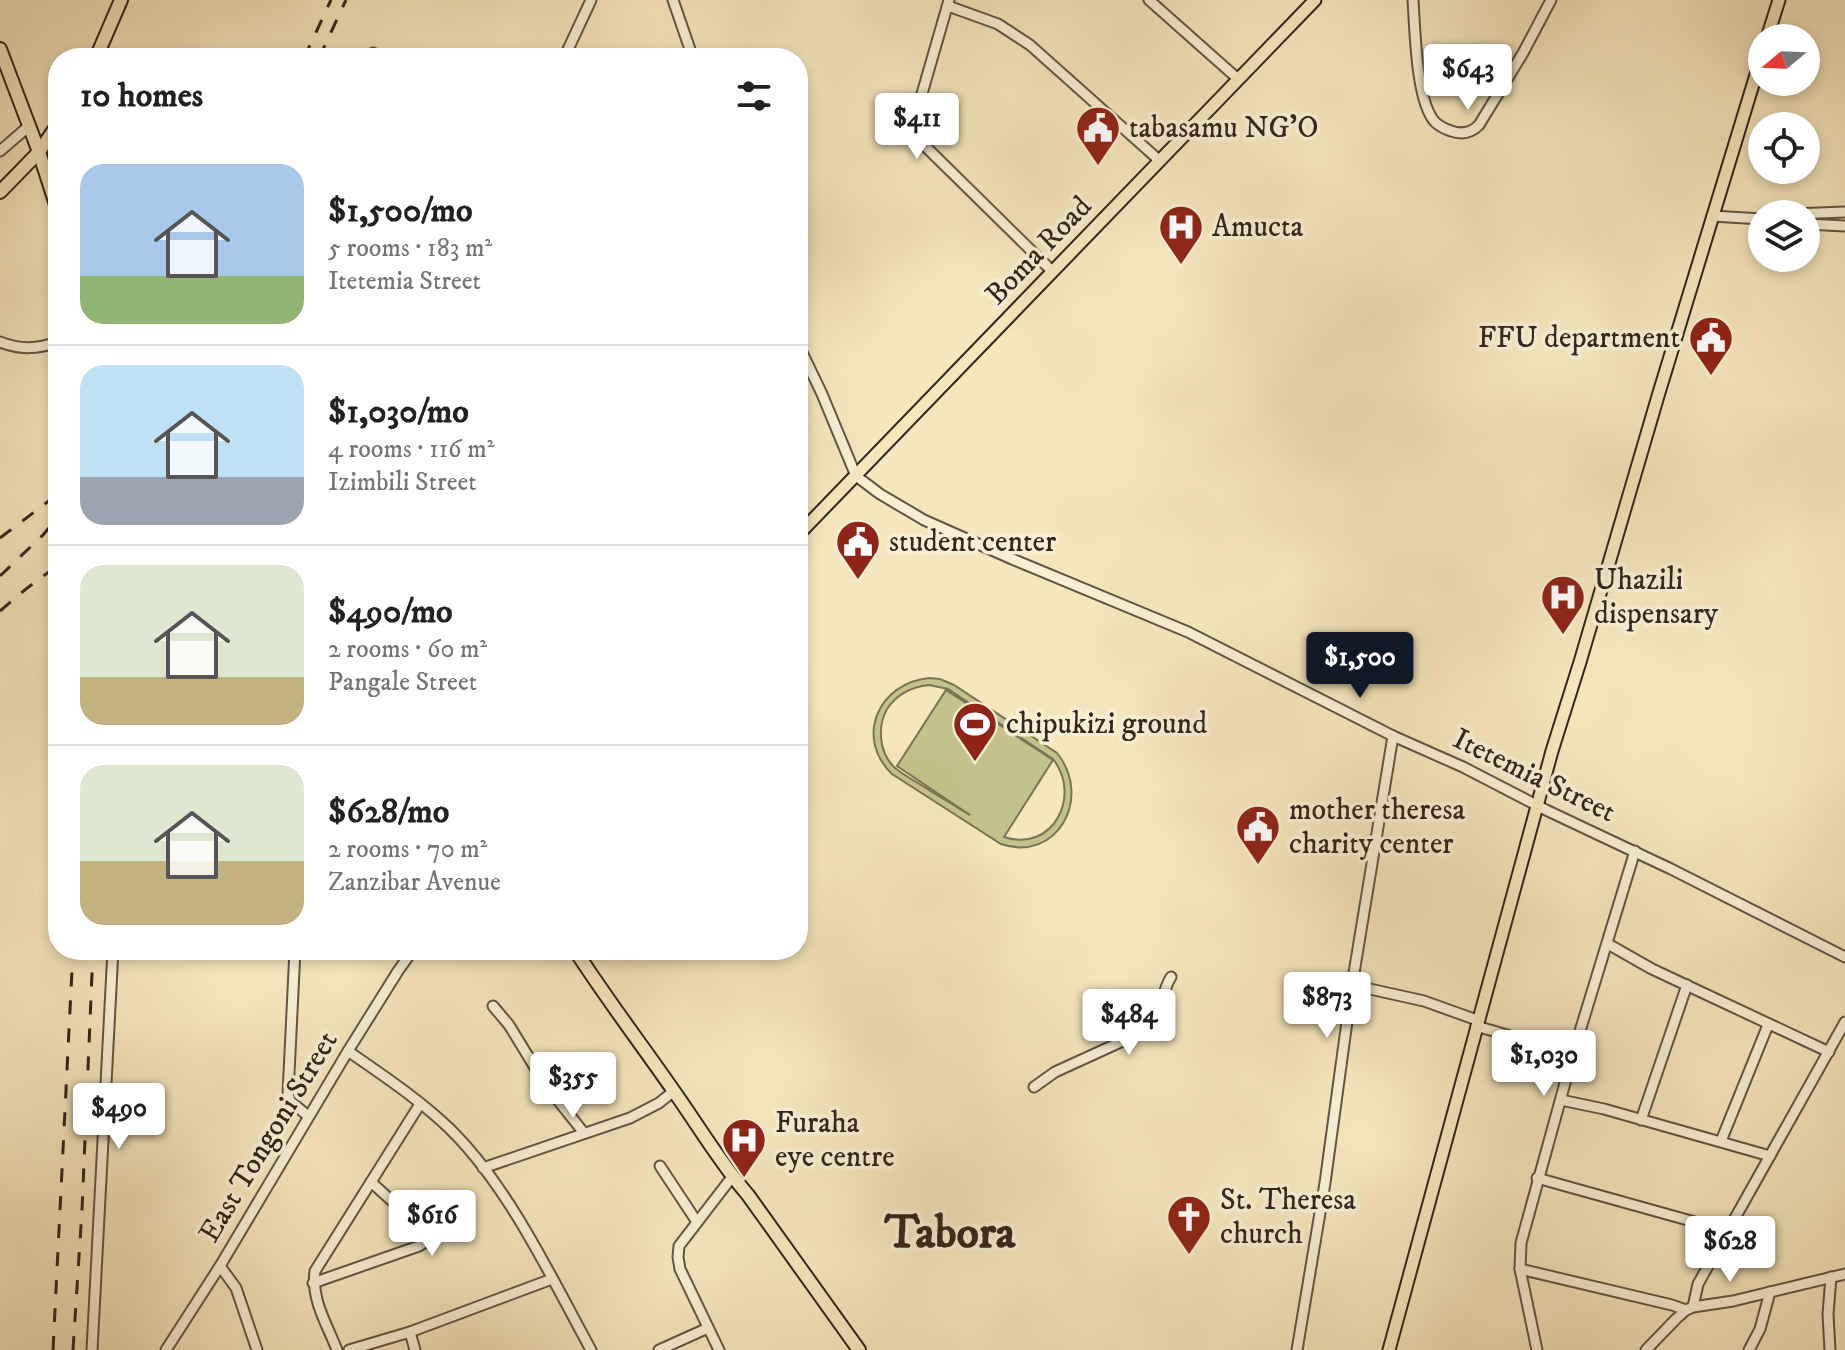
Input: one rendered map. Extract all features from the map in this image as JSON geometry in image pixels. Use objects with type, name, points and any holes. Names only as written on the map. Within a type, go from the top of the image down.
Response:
[{"type":"highway","points":[[100,48],[121,0]]},
{"type":"highway","points":[[0,49],[48,180]]},
{"type":"highway","points":[[0,192],[48,139]]},
{"type":"highway","points":[[582,960],[732,1177],[859,1350]]},
{"type":"main road","points":[[1771,24],[1779,0]]},
{"type":"main road","name":"Boma Road","points":[[808,525],[1312,1]]},
{"type":"main road","points":[[1389,1350],[1552,751],[1749,96]]},
{"type":"street","points":[[569,48],[591,0]]},
{"type":"street","points":[[673,0],[690,48]]},
{"type":"street","points":[[1149,0],[1238,79]]},
{"type":"street","points":[[1413,0],[1421,89],[1428,113],[1436,125],[1468,133],[1479,125],[1551,0]]},
{"type":"street","points":[[1052,271],[927,148],[919,133],[917,111],[948,3],[998,24],[1030,45],[1160,161]]},
{"type":"street","points":[[0,151],[29,126]]},
{"type":"street","points":[[1820,213],[1845,212]]},
{"type":"street","points":[[1712,216],[1748,218]]},
{"type":"street","points":[[1820,225],[1845,226]]},
{"type":"street","points":[[0,342],[29,349],[48,344]]},
{"type":"street","points":[[808,365],[856,476]]},
{"type":"street","name":"Itetemia Street","points":[[856,476],[924,520],[1188,632],[1845,957]]},
{"type":"street","points":[[1297,1350],[1393,736]]},
{"type":"street","points":[[1537,1350],[1520,1269],[1521,1243],[1573,1054],[1635,851]]},
{"type":"street","points":[[1608,944],[1768,1025],[1829,1052]]},
{"type":"street","points":[[92,1350],[112,960]]},
{"type":"street","points":[[295,960],[288,1094],[290,1101],[308,1116]]},
{"type":"street","name":"East Tongoni Street","points":[[166,1350],[406,960]]},
{"type":"street","points":[[1034,1087],[1055,1072],[1147,1030],[1158,1018],[1171,977]]},
{"type":"street","points":[[1352,985],[1424,1001],[1477,1023],[1573,1054]]},
{"type":"street","points":[[1641,1120],[1687,985]]},
{"type":"street","points":[[493,1006],[509,1025],[545,1084],[584,1133]]},
{"type":"street","points":[[1646,1350],[1689,1309],[1698,1284],[1845,1022]]},
{"type":"street","points":[[1721,1141],[1768,1025]]},
{"type":"street","points":[[348,1051],[450,1129],[491,1177],[527,1233],[591,1350]]},
{"type":"street","points":[[483,1168],[630,1118],[674,1091]]},
{"type":"street","points":[[1561,1100],[1770,1156]]},
{"type":"street","points":[[337,1350],[319,1307],[313,1283],[315,1271],[420,1104]]},
{"type":"street","points":[[660,1166],[697,1222]]},
{"type":"street","points":[[719,1350],[680,1269],[678,1257],[679,1246],[732,1177]]},
{"type":"street","points":[[1537,1178],[1727,1231]]},
{"type":"street","points":[[313,1283],[419,1246],[428,1240],[427,1233],[371,1182]]},
{"type":"street","points":[[220,1266],[236,1288],[257,1350]]},
{"type":"street","points":[[1520,1269],[1689,1309],[1845,1274]]},
{"type":"street","points":[[1830,1350],[1828,1314],[1831,1277]]},
{"type":"street","points":[[349,1350],[410,1332],[552,1279]]},
{"type":"street","points":[[1749,1350],[1765,1317],[1770,1292]]},
{"type":"street","points":[[659,1350],[708,1328]]},
{"type":"street","points":[[410,1332],[415,1350]]},
{"type":"shaded area","name":"chipukizi ground","points":[[929,678],[954,685],[1057,753],[1067,771],[1071,789],[1070,807],[1064,822],[1053,835],[1038,844],[1021,847],[1001,844],[892,774],[875,744],[874,729],[885,701],[911,682]],"holes":[[[929,685],[948,689],[1053,759],[1064,789],[1058,818],[1049,829],[1036,837],[1021,840],[1004,837],[1053,760],[946,690],[897,766],[970,815],[890,762],[881,740],[887,709],[900,695],[916,687]]]},
{"type":"railway","points":[[309,48],[331,0]]},
{"type":"railway","points":[[324,48],[346,0]]},
{"type":"railway","points":[[0,538],[48,502]]},
{"type":"railway","points":[[0,576],[48,529]]},
{"type":"railway","points":[[0,611],[48,572]]},
{"type":"railway","points":[[53,1350],[72,960]]},
{"type":"railway","points":[[73,1350],[93,960]]},
{"type":"place","name":"tabasamu NG'O","points":[[1098,167]]},
{"type":"place","name":"Amucta","points":[[1181,266]]},
{"type":"place","name":"FFU department","points":[[1711,377]]},
{"type":"place","name":"student center","points":[[858,581]]},
{"type":"place","name":"Uhazili dispensary","points":[[1563,636]]},
{"type":"place","name":"chipukizi ground","points":[[975,763]]},
{"type":"place","name":"mother theresa charity center","points":[[1258,866]]},
{"type":"place","name":"Furaha eye centre","points":[[744,1179]]},
{"type":"place","name":"St. Theresa church","points":[[1189,1256]]},
{"type":"district","name":"Tabora","points":[[950,1234]]}]
